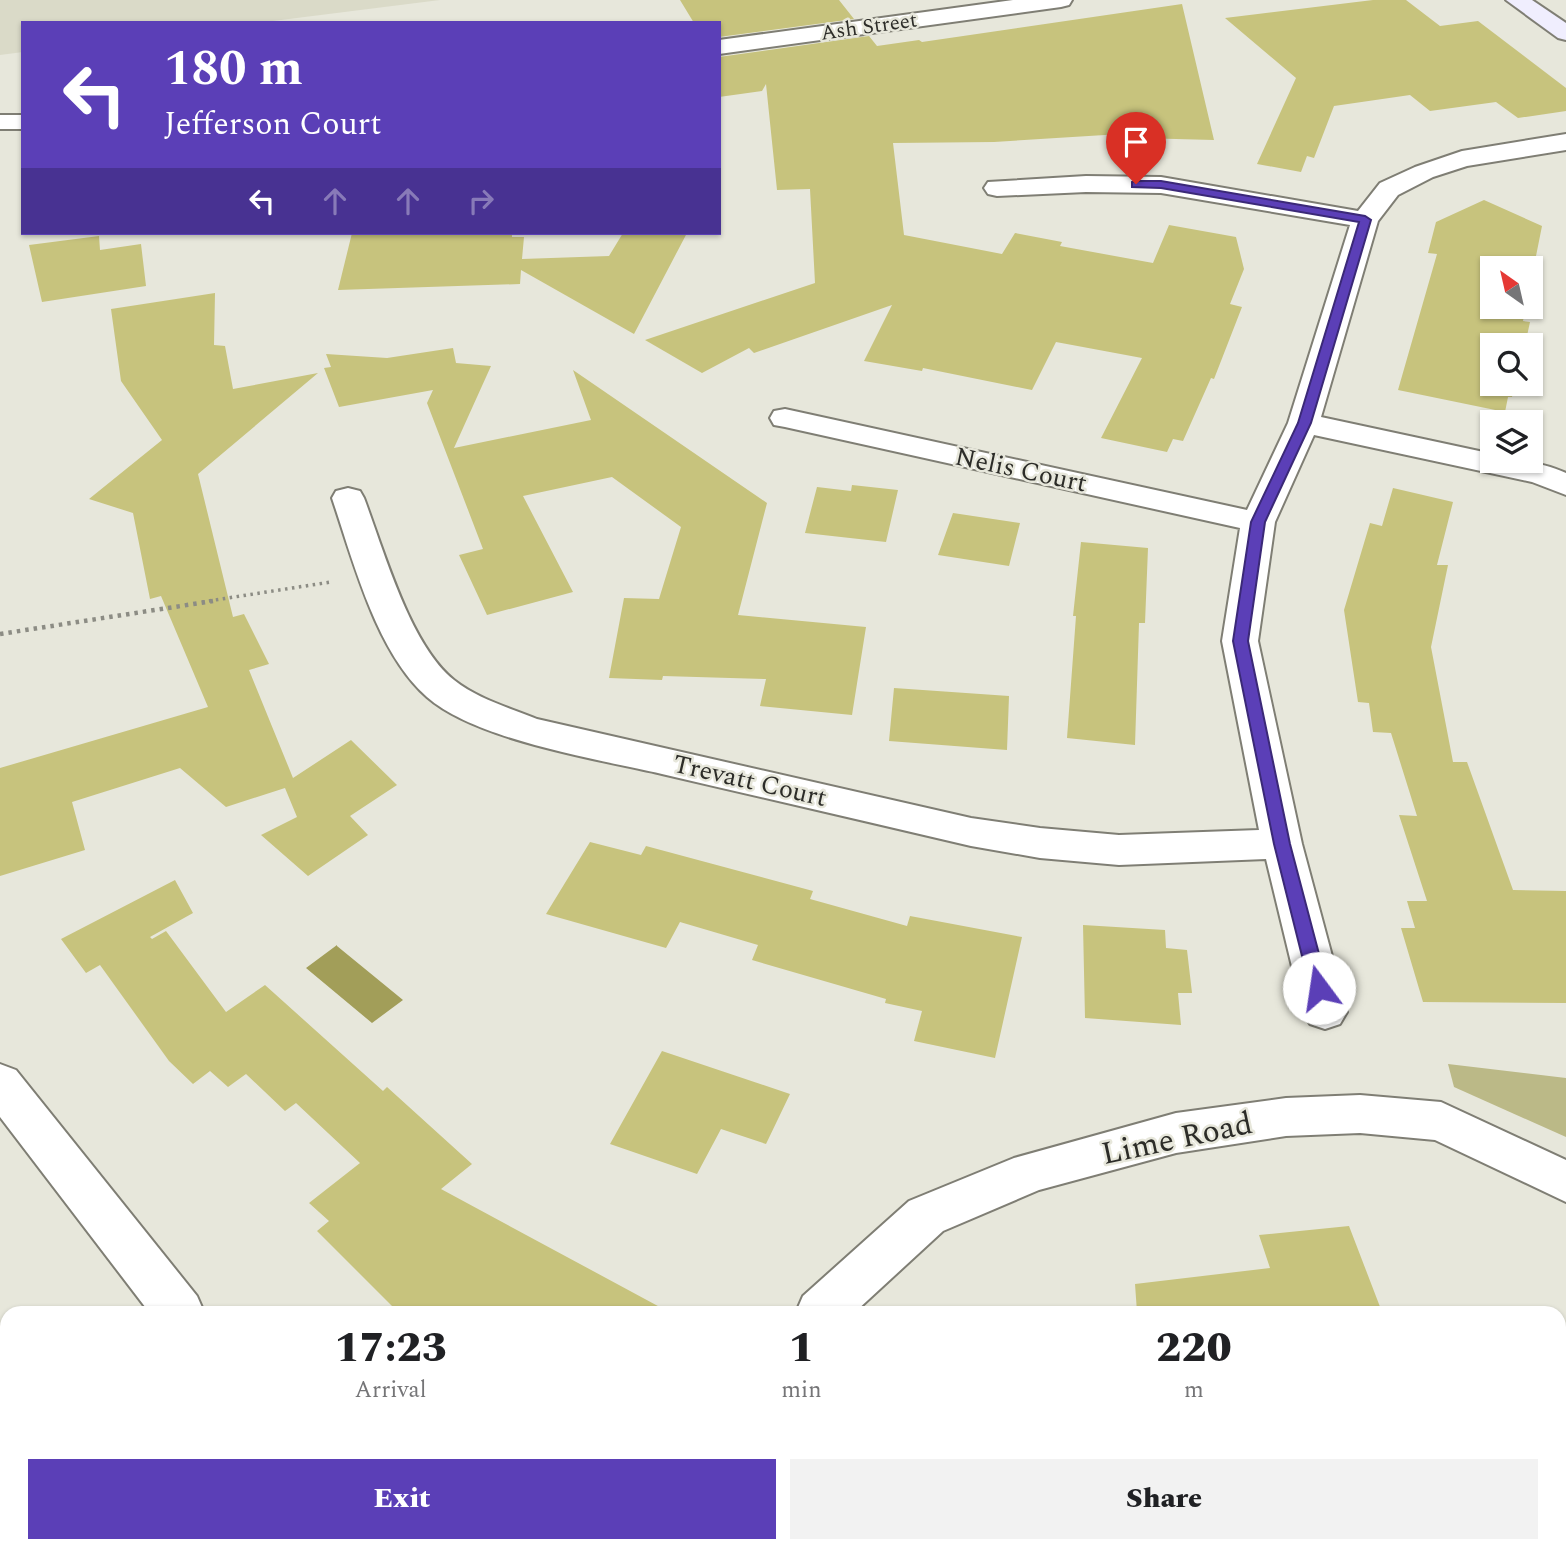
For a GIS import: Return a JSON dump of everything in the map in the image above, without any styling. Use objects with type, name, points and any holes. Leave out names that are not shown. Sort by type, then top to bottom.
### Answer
[{"type":"street","name":"Ash Street","points":[[721,47],[1061,0]]},
{"type":"street","points":[[1517,0],[1566,33]]},
{"type":"street","points":[[0,122],[21,122]]},
{"type":"street","points":[[1325,1013],[1282,844],[1240,641],[1258,522],[1304,423],[1365,220],[1389,189],[1424,172],[1461,159],[1566,142]]},
{"type":"street","points":[[997,188],[1086,184],[1161,185],[1365,220]]},
{"type":"street","name":"Nelis Court","points":[[785,418],[1258,522]]},
{"type":"street","points":[[1304,423],[1542,474],[1566,485]]},
{"type":"street","name":"Trevatt Court","points":[[348,498],[410,652],[439,688],[473,708],[529,730],[971,832],[1040,843],[1119,849],[1282,844]]},
{"type":"street","points":[[0,1083],[173,1306]]},
{"type":"street","name":"Lime Road","points":[[828,1306],[926,1216],[1031,1172],[1176,1133],[1286,1117],[1360,1114],[1441,1121],[1566,1182]]},
{"type":"path","points":[[0,634],[377,575]]},
{"type":"shaded area","points":[[0,0],[440,0],[273,21],[21,21],[21,52],[0,55]]},
{"type":"shaded area","points":[[337,945],[403,1000],[372,1023],[306,968]]},
{"type":"shaded area","points":[[1448,1064],[1566,1078],[1566,1137],[1454,1087]]},
{"type":"building","points":[[680,0],[839,0],[854,19],[721,37],[721,21],[693,21]]},
{"type":"building","points":[[1373,0],[1406,0],[1440,26],[1478,21],[1566,88],[1566,111],[1518,118],[1496,102],[1430,111],[1410,95],[1334,106],[1314,158],[1307,156],[1301,172],[1257,164],[1296,78],[1225,18]]},
{"type":"building","points":[[1182,4],[1214,140],[1138,138],[1137,133],[994,142],[893,143],[904,235],[1002,254],[1015,233],[1062,242],[1060,246],[1153,263],[1169,225],[1236,237],[1244,269],[1230,304],[1242,307],[1214,379],[1211,378],[1183,441],[1173,439],[1167,452],[1101,438],[1142,358],[1056,342],[1032,390],[923,368],[922,371],[864,361],[892,305],[754,353],[749,348],[702,373],[645,340],[815,283],[810,189],[777,190],[766,84],[762,91],[721,97],[721,57],[869,36],[877,46],[919,40],[922,42]]},
{"type":"building","points":[[1484,200],[1542,226],[1536,256],[1480,256],[1480,319],[1523,319],[1530,322],[1528,333],[1480,333],[1480,396],[1512,396],[1508,397],[1505,410],[1398,390],[1437,254],[1428,253],[1436,222]]},
{"type":"building","points":[[352,235],[512,235],[524,237],[522,259],[609,256],[622,235],[686,235],[634,334],[521,270],[520,284],[338,290]]},
{"type":"building","points":[[99,236],[100,250],[141,244],[146,286],[42,302],[29,245]]},
{"type":"building","points":[[215,293],[214,345],[225,346],[233,389],[318,373],[198,474],[233,617],[244,614],[269,664],[249,670],[293,778],[351,740],[397,785],[350,816],[368,835],[308,876],[261,835],[297,817],[285,788],[226,807],[180,768],[72,802],[85,850],[0,876],[0,768],[208,707],[161,596],[150,599],[133,513],[89,499],[162,440],[121,381],[111,309]]},
{"type":"building","points":[[453,348],[456,363],[491,366],[454,448],[591,420],[573,370],[767,503],[738,615],[866,627],[852,715],[760,706],[766,679],[663,676],[662,680],[609,678],[624,598],[659,599],[681,527],[612,477],[523,496],[573,592],[487,615],[459,555],[483,549],[427,403],[433,390],[339,407],[324,368],[331,367],[326,354],[387,358]]},
{"type":"building","points":[[852,485],[898,490],[886,542],[805,533],[817,487],[851,491]]},
{"type":"building","points":[[1393,488],[1453,502],[1437,565],[1448,565],[1431,647],[1453,762],[1467,762],[1513,890],[1566,891],[1566,1003],[1423,1002],[1401,928],[1415,928],[1407,901],[1427,901],[1399,815],[1417,816],[1391,733],[1373,732],[1369,703],[1358,702],[1344,610],[1370,523],[1382,526]]},
{"type":"building","points":[[953,513],[1020,523],[1009,566],[938,555]]},
{"type":"building","points":[[1081,542],[1148,548],[1145,623],[1139,623],[1135,745],[1067,738],[1076,616],[1073,616]]},
{"type":"building","points":[[894,688],[1009,696],[1007,750],[889,741]]},
{"type":"building","points":[[590,842],[641,855],[646,846],[813,891],[810,899],[907,926],[910,916],[1022,937],[995,1058],[914,1041],[922,1011],[885,1003],[886,999],[752,960],[758,945],[680,922],[666,948],[546,914]]},
{"type":"building","points":[[175,880],[193,913],[150,937],[152,939],[166,931],[226,1012],[265,985],[383,1091],[387,1087],[472,1164],[441,1189],[658,1306],[392,1306],[317,1231],[329,1221],[309,1203],[360,1163],[296,1103],[285,1111],[246,1074],[228,1087],[210,1071],[193,1084],[169,1061],[100,965],[86,973],[61,939]]},
{"type":"building","points":[[1083,925],[1165,930],[1166,948],[1187,950],[1192,993],[1178,993],[1181,1025],[1085,1018]]},
{"type":"building","points":[[662,1051],[790,1094],[766,1144],[721,1129],[697,1174],[610,1144]]},
{"type":"building","points":[[1349,1226],[1380,1306],[1137,1306],[1135,1284],[1270,1268],[1259,1235]]},
{"type":"route","points":[[1136,184],[1161,185],[1365,220],[1304,423],[1258,522],[1240,641],[1282,844],[1319,988]]}]
